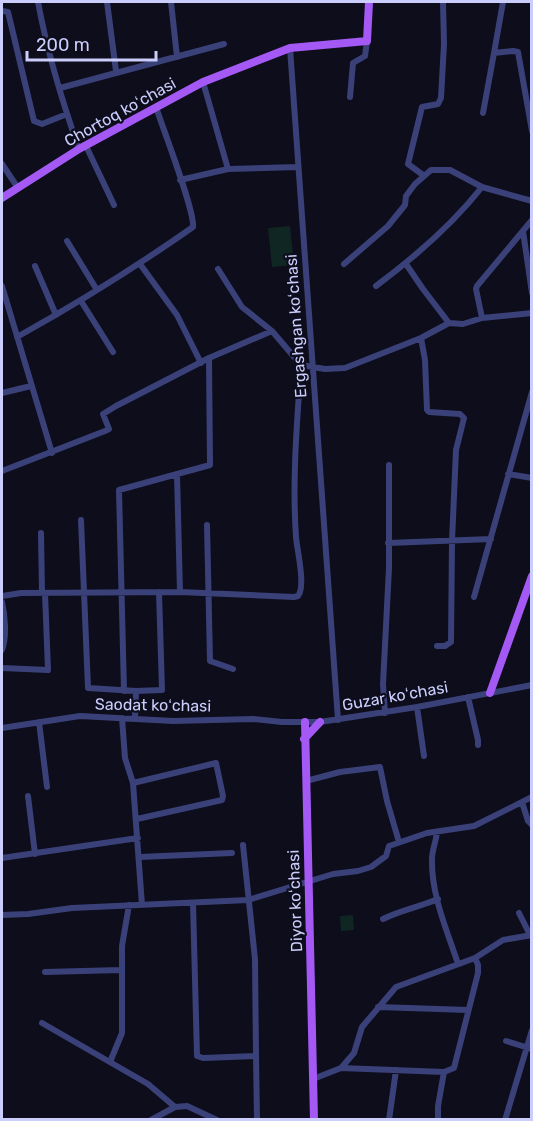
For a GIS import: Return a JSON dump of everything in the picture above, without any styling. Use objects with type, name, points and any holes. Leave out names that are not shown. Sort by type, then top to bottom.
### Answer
[{"type":"main road","points":[[290,48],[367,41],[369,2]]},
{"type":"main road","name":"Chortoq koʻchasi","points":[[2,198],[83,147],[202,82],[290,48]]},
{"type":"main road","points":[[490,693],[531,576]]},
{"type":"main road","name":"Diyor koʻchasi","points":[[305,722],[314,1119]]},
{"type":"main road","points":[[304,739],[320,722]]},
{"type":"street","points":[[38,2],[67,114],[114,205]]},
{"type":"street","points":[[107,2],[116,71]]},
{"type":"street","points":[[171,2],[177,57]]},
{"type":"street","points":[[423,175],[408,164],[408,160],[414,146],[422,107],[438,104],[441,98],[444,44],[443,2]]},
{"type":"street","points":[[483,113],[503,2]]},
{"type":"street","points":[[2,11],[8,12],[34,121],[42,124],[67,114]]},
{"type":"street","points":[[350,97],[352,65],[365,56],[367,41]]},
{"type":"street","points":[[60,88],[116,71],[224,44]]},
{"type":"street","name":"Ergashgan koʻchasi","points":[[290,48],[338,720]]},
{"type":"street","points":[[494,53],[518,52],[531,132]]},
{"type":"street","points":[[202,82],[228,169]]},
{"type":"street","points":[[17,337],[141,264],[193,227],[194,222],[156,107]]},
{"type":"street","points":[[2,164],[18,188]]},
{"type":"street","points":[[180,180],[228,169],[298,167]]},
{"type":"street","points":[[344,264],[388,226],[405,205],[406,196],[423,175],[431,170],[450,170],[482,187],[531,201]]},
{"type":"street","points":[[376,286],[406,264],[455,219],[482,187]]},
{"type":"street","points":[[482,318],[477,286],[531,220]]},
{"type":"street","points":[[523,231],[531,292]]},
{"type":"street","points":[[67,242],[97,290]]},
{"type":"street","points":[[141,264],[177,315],[201,363]]},
{"type":"street","points":[[406,264],[449,323]]},
{"type":"street","points":[[35,266],[56,315]]},
{"type":"street","points":[[218,269],[242,307],[272,331],[301,365],[313,368],[345,368],[421,338],[449,323],[463,324],[482,318],[531,313]]},
{"type":"street","points":[[2,286],[52,453]]},
{"type":"street","points":[[81,301],[112,352]]},
{"type":"street","points":[[2,471],[109,429],[103,414],[209,358],[272,331]]},
{"type":"street","points":[[421,338],[425,360],[428,411],[463,416],[456,450],[451,642],[445,646],[437,646]]},
{"type":"street","points":[[124,691],[118,490],[210,465],[209,358]]},
{"type":"street","points":[[2,596],[21,593],[180,592],[294,597],[302,590],[296,536],[295,493],[301,365]]},
{"type":"street","points":[[2,393],[31,386]]},
{"type":"street","points":[[474,597],[531,392]]},
{"type":"street","points":[[385,712],[383,684],[389,465]]},
{"type":"street","points":[[177,474],[180,592]]},
{"type":"street","points":[[508,474],[531,478]]},
{"type":"street","points":[[81,520],[86,687],[136,692],[160,691],[163,687],[159,592]]},
{"type":"street","points":[[207,525],[210,661],[233,669]]},
{"type":"street","points":[[2,669],[48,670],[41,533]]},
{"type":"street","points":[[388,543],[491,539]]},
{"type":"street","points":[[2,602],[4,630],[2,650]]},
{"type":"street","name":"Guzar koʻchasi","points":[[305,722],[338,720],[531,685]]},
{"type":"street","points":[[135,719],[136,692]]},
{"type":"street","points":[[468,697],[478,745]]},
{"type":"street","points":[[417,707],[424,756]]},
{"type":"street","name":"Saodat koʻchasi","points":[[2,729],[80,716],[173,721],[253,719],[305,722]]},
{"type":"street","points":[[122,718],[125,758],[133,783],[137,819],[142,905]]},
{"type":"street","points":[[39,722],[47,787]]},
{"type":"street","points":[[133,783],[216,763],[223,796],[222,800],[137,819]]},
{"type":"street","points":[[306,781],[340,772],[380,767],[399,842]]},
{"type":"street","points":[[28,796],[35,854]]},
{"type":"street","points":[[2,915],[129,905],[248,900],[333,874],[358,871],[374,866],[386,856],[389,846],[427,833],[474,826],[531,797]]},
{"type":"street","points":[[522,802],[531,825]]},
{"type":"street","points":[[436,832],[432,857],[433,875],[443,922],[458,964]]},
{"type":"street","points":[[2,858],[138,838]]},
{"type":"street","points":[[243,845],[255,959],[257,1119]]},
{"type":"street","points":[[140,857],[232,853]]},
{"type":"street","points":[[382,919],[438,899]]},
{"type":"street","points":[[193,903],[197,1056],[200,1058],[256,1056]]},
{"type":"street","points":[[110,1062],[122,1033],[122,946],[129,905]]},
{"type":"street","points":[[341,1068],[354,1053],[360,1030],[396,987],[475,958],[503,940],[531,935],[519,913]]},
{"type":"street","points":[[313,1079],[341,1068],[451,1071],[455,1065],[479,969],[475,958]]},
{"type":"street","points":[[45,972],[121,970]]},
{"type":"street","points":[[378,1007],[468,1010]]},
{"type":"street","points":[[42,1023],[148,1084],[175,1107]]},
{"type":"street","points":[[505,1119],[529,1048],[531,1030]]},
{"type":"street","points":[[506,1041],[529,1048]]},
{"type":"street","points":[[389,1119],[396,1070]]},
{"type":"street","points":[[438,1119],[444,1072]]},
{"type":"street","points":[[151,1119],[175,1107],[187,1106],[217,1119]]},
{"type":"green space","points":[[290,226],[294,265],[272,267],[268,228]]},
{"type":"green space","points":[[353,915],[354,930],[341,931],[340,916]]}]
